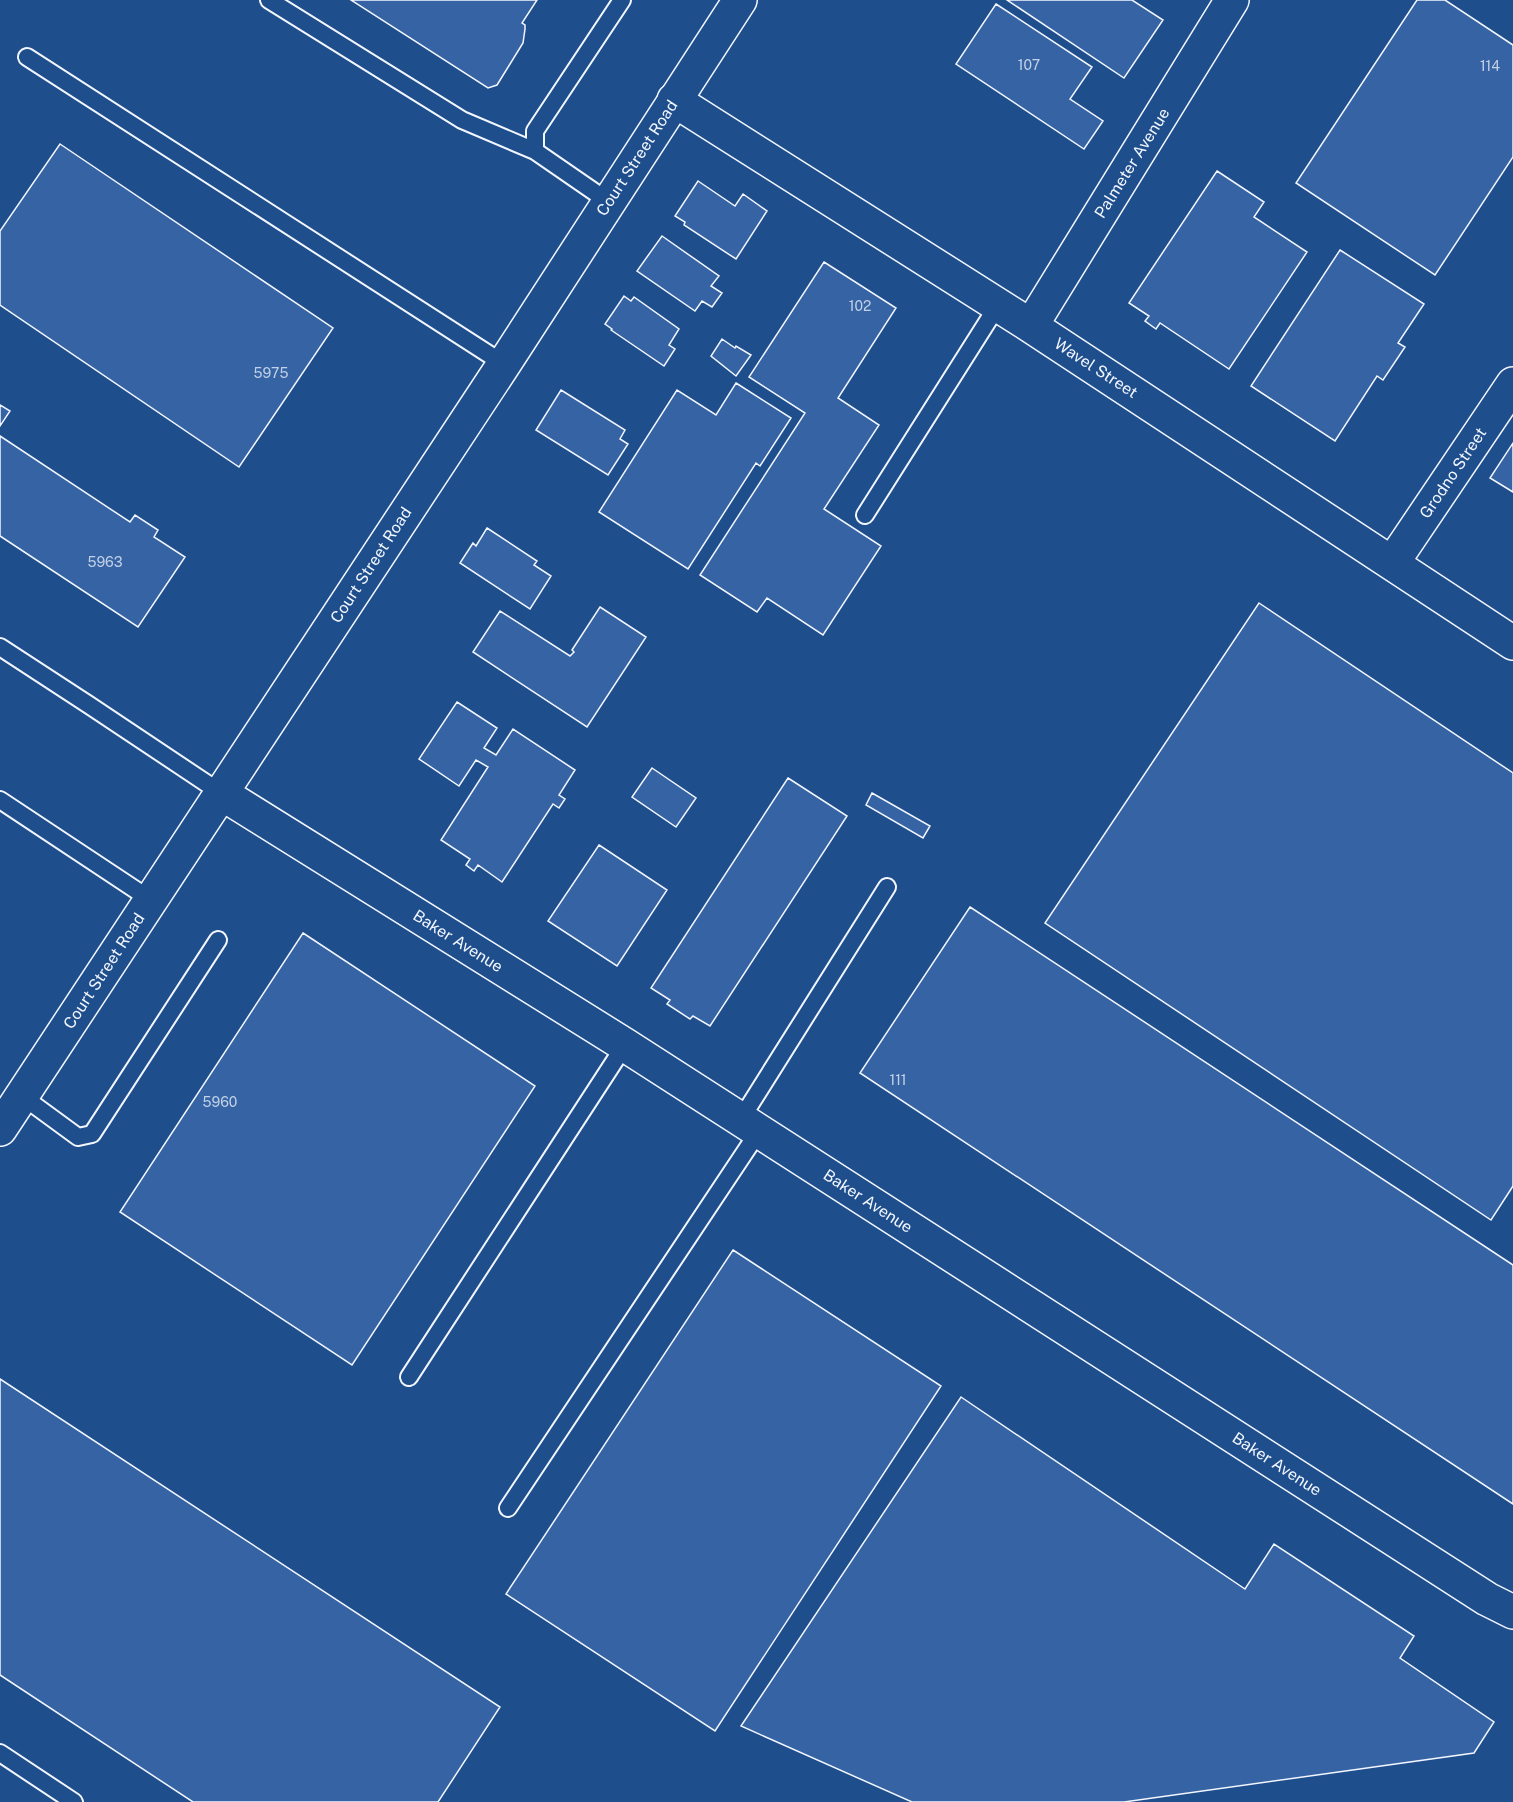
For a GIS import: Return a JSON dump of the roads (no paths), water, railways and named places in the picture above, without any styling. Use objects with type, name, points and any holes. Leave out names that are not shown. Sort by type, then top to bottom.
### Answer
[{"type":"street","name":"Court Street Road","points":[[0,1129],[504,364],[740,0]]},
{"type":"street","name":"Palmeter Avenue","points":[[1031,326],[1232,0]]},
{"type":"street","name":"Wavel Street","points":[[674,100],[1031,326],[1513,643]]},
{"type":"street","name":"Grodno Street","points":[[1393,562],[1513,384]]},
{"type":"street","name":"Baker Avenue","points":[[221,793],[625,1045],[1487,1599],[1513,1612]]},
{"type":"lane","points":[[269,0],[462,120],[535,151],[609,202]]},
{"type":"lane","points":[[535,151],[536,131],[622,0]]},
{"type":"lane","points":[[27,57],[504,364]]},
{"type":"lane","points":[[865,515],[998,305]]},
{"type":"lane","points":[[0,647],[221,793]]},
{"type":"lane","points":[[0,800],[151,900]]},
{"type":"lane","points":[[508,1508],[750,1125],[887,887]]},
{"type":"lane","points":[[22,1095],[78,1137],[92,1134],[218,940]]},
{"type":"lane","points":[[409,1377],[625,1045]]},
{"type":"lane","points":[[0,1753],[74,1802]]}]
